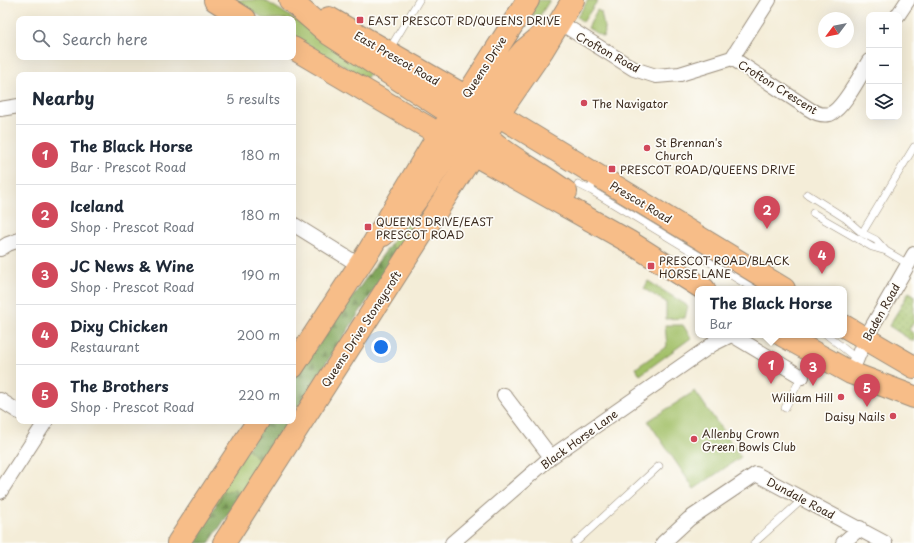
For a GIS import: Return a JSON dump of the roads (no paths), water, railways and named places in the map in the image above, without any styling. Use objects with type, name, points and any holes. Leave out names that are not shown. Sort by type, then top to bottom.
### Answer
[{"type":"main road","points":[[215,0],[240,16]]},
{"type":"main road","points":[[290,0],[329,34],[470,125],[628,241],[699,286]]},
{"type":"main road","name":"East Prescot Road","points":[[297,0],[388,52],[470,125]]},
{"type":"main road","points":[[296,361],[364,257],[470,125],[502,76],[523,51],[559,22],[573,0]]},
{"type":"main road","name":"Queens Drive","points":[[470,125],[523,2]]},
{"type":"main road","points":[[296,49],[470,125]]},
{"type":"main road","name":"Prescot Road","points":[[470,125],[596,184],[779,286]]},
{"type":"main road","name":"Queens Drive Stoneycroft","points":[[296,421],[470,125]]},
{"type":"main road","points":[[847,328],[914,367]]},
{"type":"main road","points":[[795,338],[821,344],[854,366],[914,397]]},
{"type":"main road","points":[[178,543],[256,424]]},
{"type":"main road","name":"Queens Drive Stoneycroft","points":[[224,543],[294,424]]},
{"type":"street","points":[[732,58],[770,0]]},
{"type":"street","points":[[900,12],[908,0]]},
{"type":"street","name":"Crofton Road","points":[[559,22],[634,69],[656,76],[680,74],[732,58]]},
{"type":"street","name":"Crofton Crescent","points":[[732,58],[809,109],[823,114],[828,114],[837,108],[846,98],[866,66]]},
{"type":"street","points":[[0,108],[16,106]]},
{"type":"street","points":[[296,225],[364,257]]},
{"type":"street","points":[[0,249],[16,241]]},
{"type":"street","name":"Baden Road","points":[[854,366],[865,339],[911,259]]},
{"type":"street","points":[[737,338],[802,377]]},
{"type":"street","name":"Black Horse Lane","points":[[452,543],[551,457],[716,340]]},
{"type":"street","points":[[504,395],[551,457]]},
{"type":"street","points":[[0,400],[16,410]]},
{"type":"street","points":[[0,492],[40,424]]},
{"type":"street","name":"Dundale Road","points":[[663,543],[695,515],[756,474],[860,528],[885,543]]},
{"type":"street","points":[[843,543],[860,528]]},
{"type":"lane","points":[[388,52],[419,0]]},
{"type":"lane","points":[[862,233],[914,147]]},
{"type":"lane","points":[[578,184],[596,184],[749,286]]},
{"type":"lane","points":[[807,194],[845,218],[862,233],[876,240],[886,251]]},
{"type":"lane","points":[[813,213],[872,247],[911,259]]},
{"type":"lane","points":[[786,408],[821,344]]},
{"type":"lane","points":[[575,543],[659,466]]},
{"type":"lane","points":[[754,543],[803,499]]},
{"type":"place","name":"EAST PRESCOT RD/QUEENS DRIVE","points":[[360,20]]},
{"type":"place","name":"The Navigator","points":[[584,103]]},
{"type":"place","name":"St Brennan's Church","points":[[647,148]]},
{"type":"place","name":"PRESCOT ROAD/QUEENS DRIVE","points":[[612,169]]},
{"type":"place","name":"QUEENS DRIVE/EAST PRESCOT ROAD","points":[[368,227]]},
{"type":"place","name":"Iceland","points":[[767,229]]},
{"type":"place","name":"PRESCOT ROAD/BLACK HORSE LANE","points":[[651,266]]},
{"type":"place","name":"Dixy Chicken","points":[[822,274]]},
{"type":"place","name":"The Black Horse","points":[[771,384]]},
{"type":"place","name":"JC News & Wine","points":[[813,386]]},
{"type":"place","name":"William Hill","points":[[841,397]]},
{"type":"place","name":"The Brothers","points":[[867,407]]},
{"type":"place","name":"Daisy Nails","points":[[893,416]]},
{"type":"place","name":"Allenby Crown Green Bowls Club","points":[[694,439]]}]
